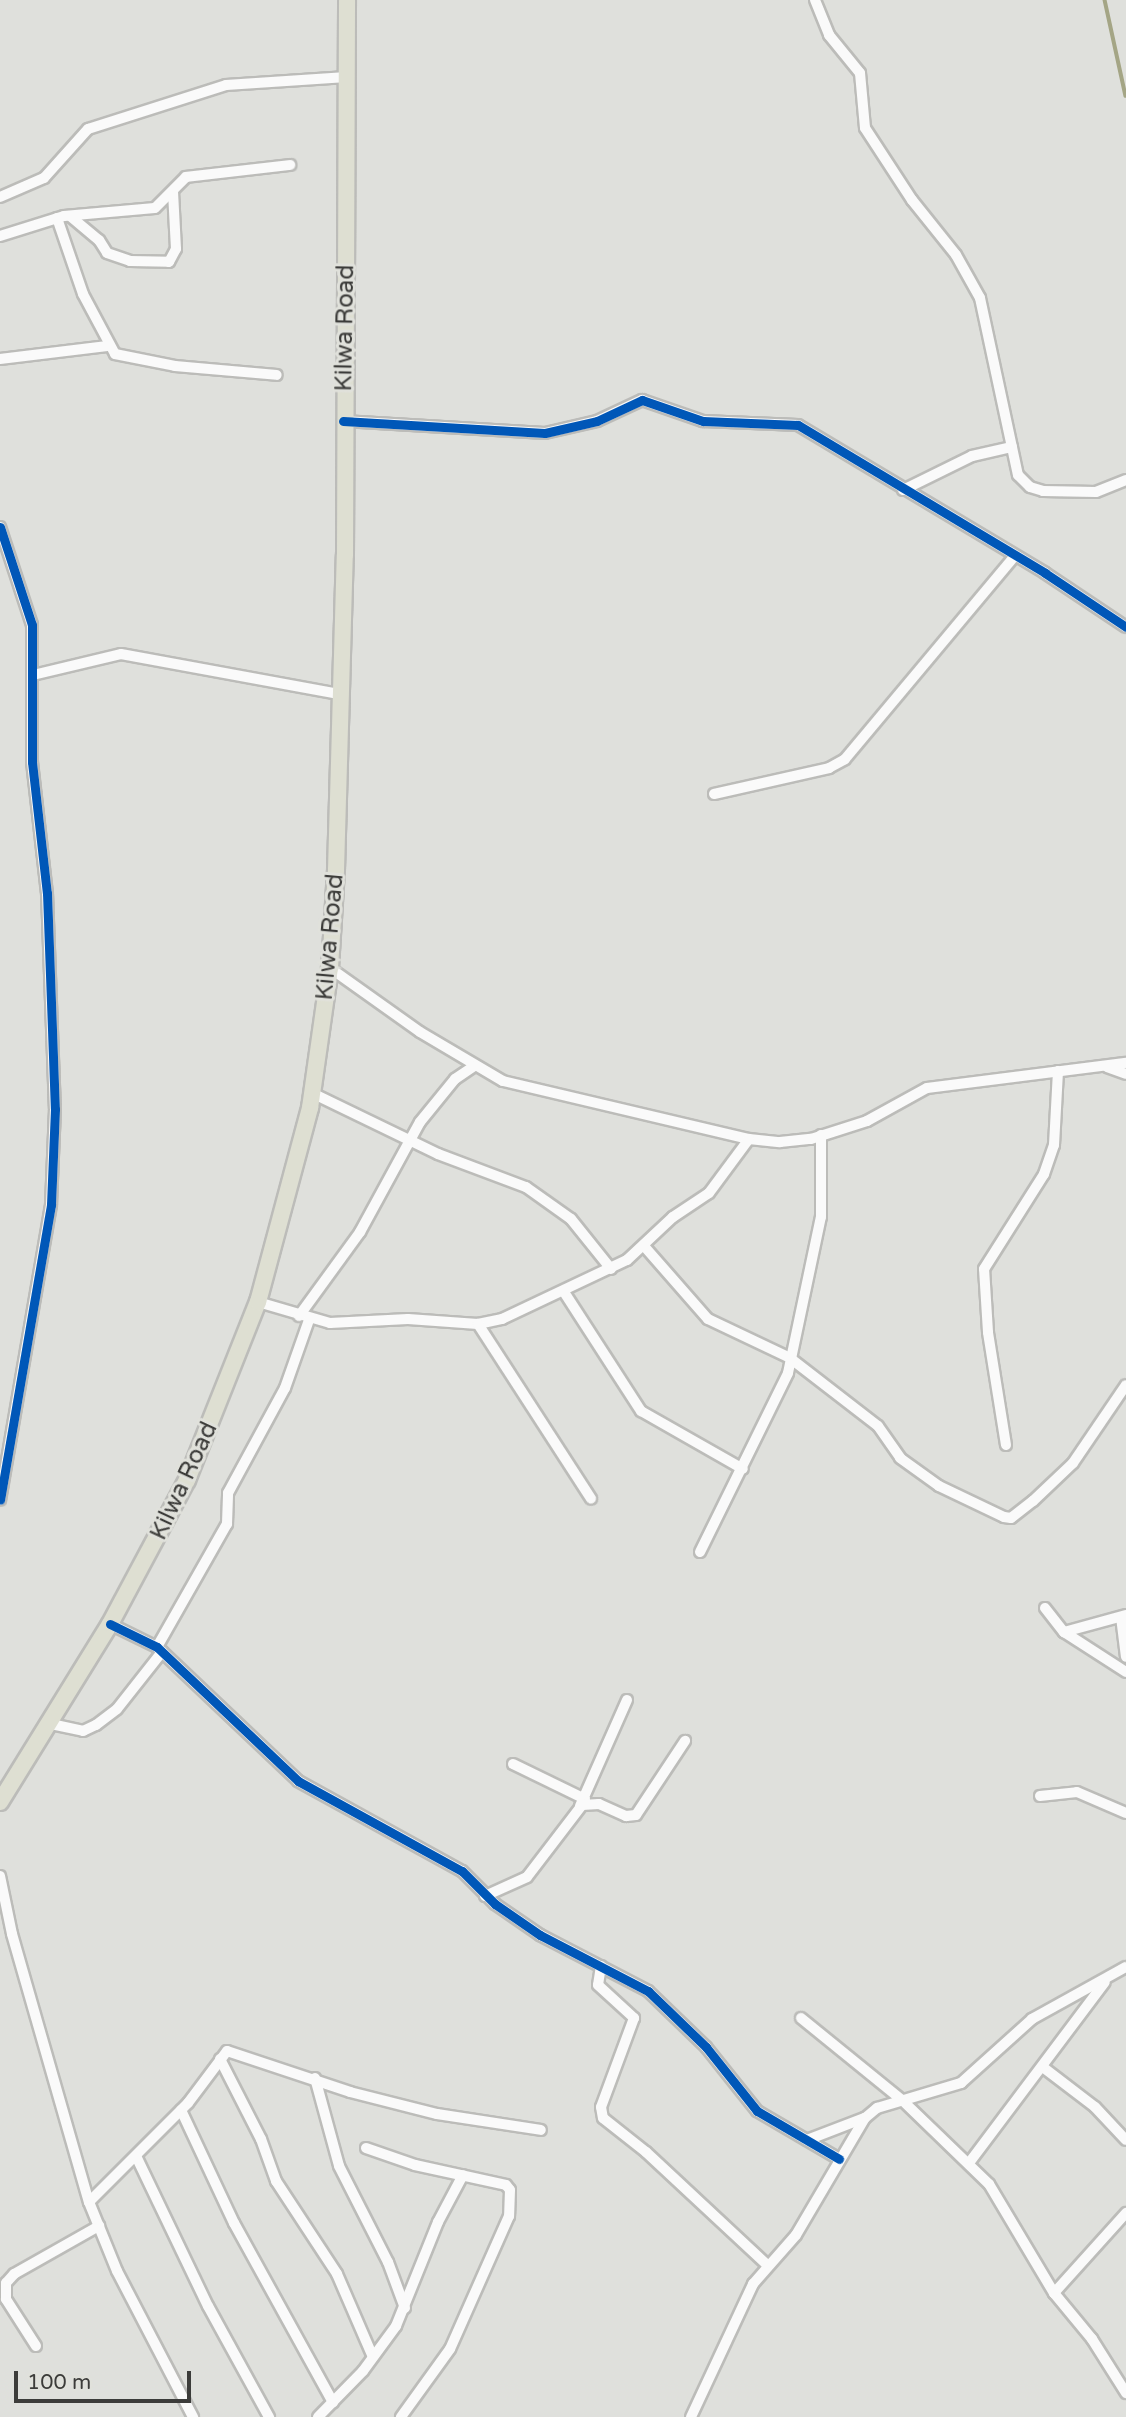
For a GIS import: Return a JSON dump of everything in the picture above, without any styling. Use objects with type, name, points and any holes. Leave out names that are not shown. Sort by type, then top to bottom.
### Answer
[{"type":"highway","name":"Kilwa Road","points":[[0,1802],[51,1724],[110,1624],[187,1480],[258,1302],[312,1093],[330,968],[340,694],[347,0]]},
{"type":"street","points":[[815,0],[829,35],[860,74],[865,128],[912,200],[956,255],[980,298],[1018,475],[1032,489],[1096,492],[1126,480]]},
{"type":"street","points":[[0,197],[44,178],[88,128],[226,85],[347,77]]},
{"type":"street","points":[[0,236],[57,218],[155,208],[186,177],[290,165]]},
{"type":"street","points":[[70,216],[99,240],[107,253],[130,261],[169,262],[176,249],[173,190]]},
{"type":"street","points":[[57,218],[72,267],[107,346],[126,358],[277,374]]},
{"type":"street","points":[[0,359],[107,346]]},
{"type":"street","points":[[343,421],[545,433],[580,427],[644,400],[703,421],[752,420],[805,428],[1126,627]]},
{"type":"street","points":[[903,490],[972,456],[1012,447]]},
{"type":"street","points":[[0,527],[29,608],[33,676],[32,761],[47,893],[53,1012],[54,1167],[0,1500]]},
{"type":"street","points":[[714,794],[829,768],[845,759],[1015,556]]},
{"type":"street","points":[[33,676],[121,654],[340,694]]},
{"type":"street","points":[[330,968],[474,1066],[503,1082],[749,1139],[796,1142],[821,1135],[867,1121],[927,1088],[1126,1063]]},
{"type":"street","points":[[51,1724],[83,1731],[96,1725],[117,1709],[159,1650],[227,1524],[228,1493],[285,1388],[304,1318],[360,1231],[410,1141],[455,1079],[474,1066]]},
{"type":"street","points":[[1101,1066],[1126,1074]]},
{"type":"street","points":[[1006,1445],[988,1332],[984,1269],[1044,1174],[1054,1145],[1058,1071]]},
{"type":"street","points":[[312,1093],[410,1141],[526,1187],[571,1219],[611,1269]]},
{"type":"street","points":[[700,1552],[788,1373],[821,1217],[821,1135]]},
{"type":"street","points":[[258,1302],[304,1318],[356,1324],[408,1319],[478,1324],[502,1320],[611,1269],[644,1246],[673,1217],[709,1193],[749,1139]]},
{"type":"street","points":[[644,1246],[708,1319],[790,1358],[878,1426],[900,1458],[962,1499],[1009,1518],[1073,1462],[1126,1385]]},
{"type":"street","points":[[564,1292],[641,1412],[743,1468]]},
{"type":"street","points":[[478,1324],[591,1499]]},
{"type":"street","points":[[1045,1608],[1064,1633],[1126,1672]]},
{"type":"street","points":[[1064,1633],[1124,1616],[1126,1657]]},
{"type":"street","points":[[110,1624],[159,1650],[298,1781],[462,1871],[478,1883],[485,1896],[540,1935],[656,1998],[706,2047],[757,2110],[839,2159]]},
{"type":"street","points":[[485,1896],[527,1877],[582,1803],[628,1700]]},
{"type":"street","points":[[513,1763],[582,1803],[593,1803],[626,1816],[636,1815],[685,1741]]},
{"type":"street","points":[[1040,1796],[1071,1791],[1126,1813]]},
{"type":"street","points":[[0,1876],[12,1934],[89,2202],[117,2272],[193,2417]]},
{"type":"street","points":[[601,1966],[598,1985],[634,2018],[601,2107],[603,2118],[646,2152],[767,2265]]},
{"type":"street","points":[[807,2140],[865,2118],[902,2100],[961,2083],[1032,2019],[1126,1968]]},
{"type":"street","points":[[969,2163],[1044,2068],[1107,1979]]},
{"type":"street","points":[[801,2018],[902,2100],[989,2184],[1055,2293],[1092,2339],[1126,2393]]},
{"type":"street","points":[[89,2202],[181,2110],[220,2059],[232,2050],[437,2115],[541,2130]]},
{"type":"street","points":[[220,2059],[261,2139],[276,2181],[337,2274],[373,2357]]},
{"type":"street","points":[[1044,2068],[1095,2107],[1126,2140]]},
{"type":"street","points":[[315,2078],[339,2166],[405,2308]]},
{"type":"street","points":[[181,2110],[234,2223],[333,2402]]},
{"type":"street","points":[[691,2417],[733,2320],[767,2265],[796,2235],[865,2118]]},
{"type":"street","points":[[366,2148],[508,2185],[509,2214],[450,2349],[401,2417]]},
{"type":"street","points":[[135,2156],[208,2306],[269,2417]]},
{"type":"street","points":[[318,2417],[373,2357],[405,2308],[438,2222],[463,2175]]},
{"type":"street","points":[[1055,2293],[1126,2213]]},
{"type":"street","points":[[36,2346],[6,2299],[6,2283],[14,2274],[99,2225]]},
{"type":"waterway","points":[[1105,0],[1126,96]]},
{"type":"cycle path","points":[[343,421],[545,433],[597,421],[642,400],[703,421],[798,425],[1045,573],[1126,627]]},
{"type":"cycle path","points":[[0,527],[32,625],[32,762],[47,893],[55,1109],[51,1205],[0,1500]]},
{"type":"cycle path","points":[[110,1624],[157,1647],[298,1781],[462,1871],[495,1904],[540,1935],[648,1991],[706,2047],[757,2111],[839,2159]]}]
